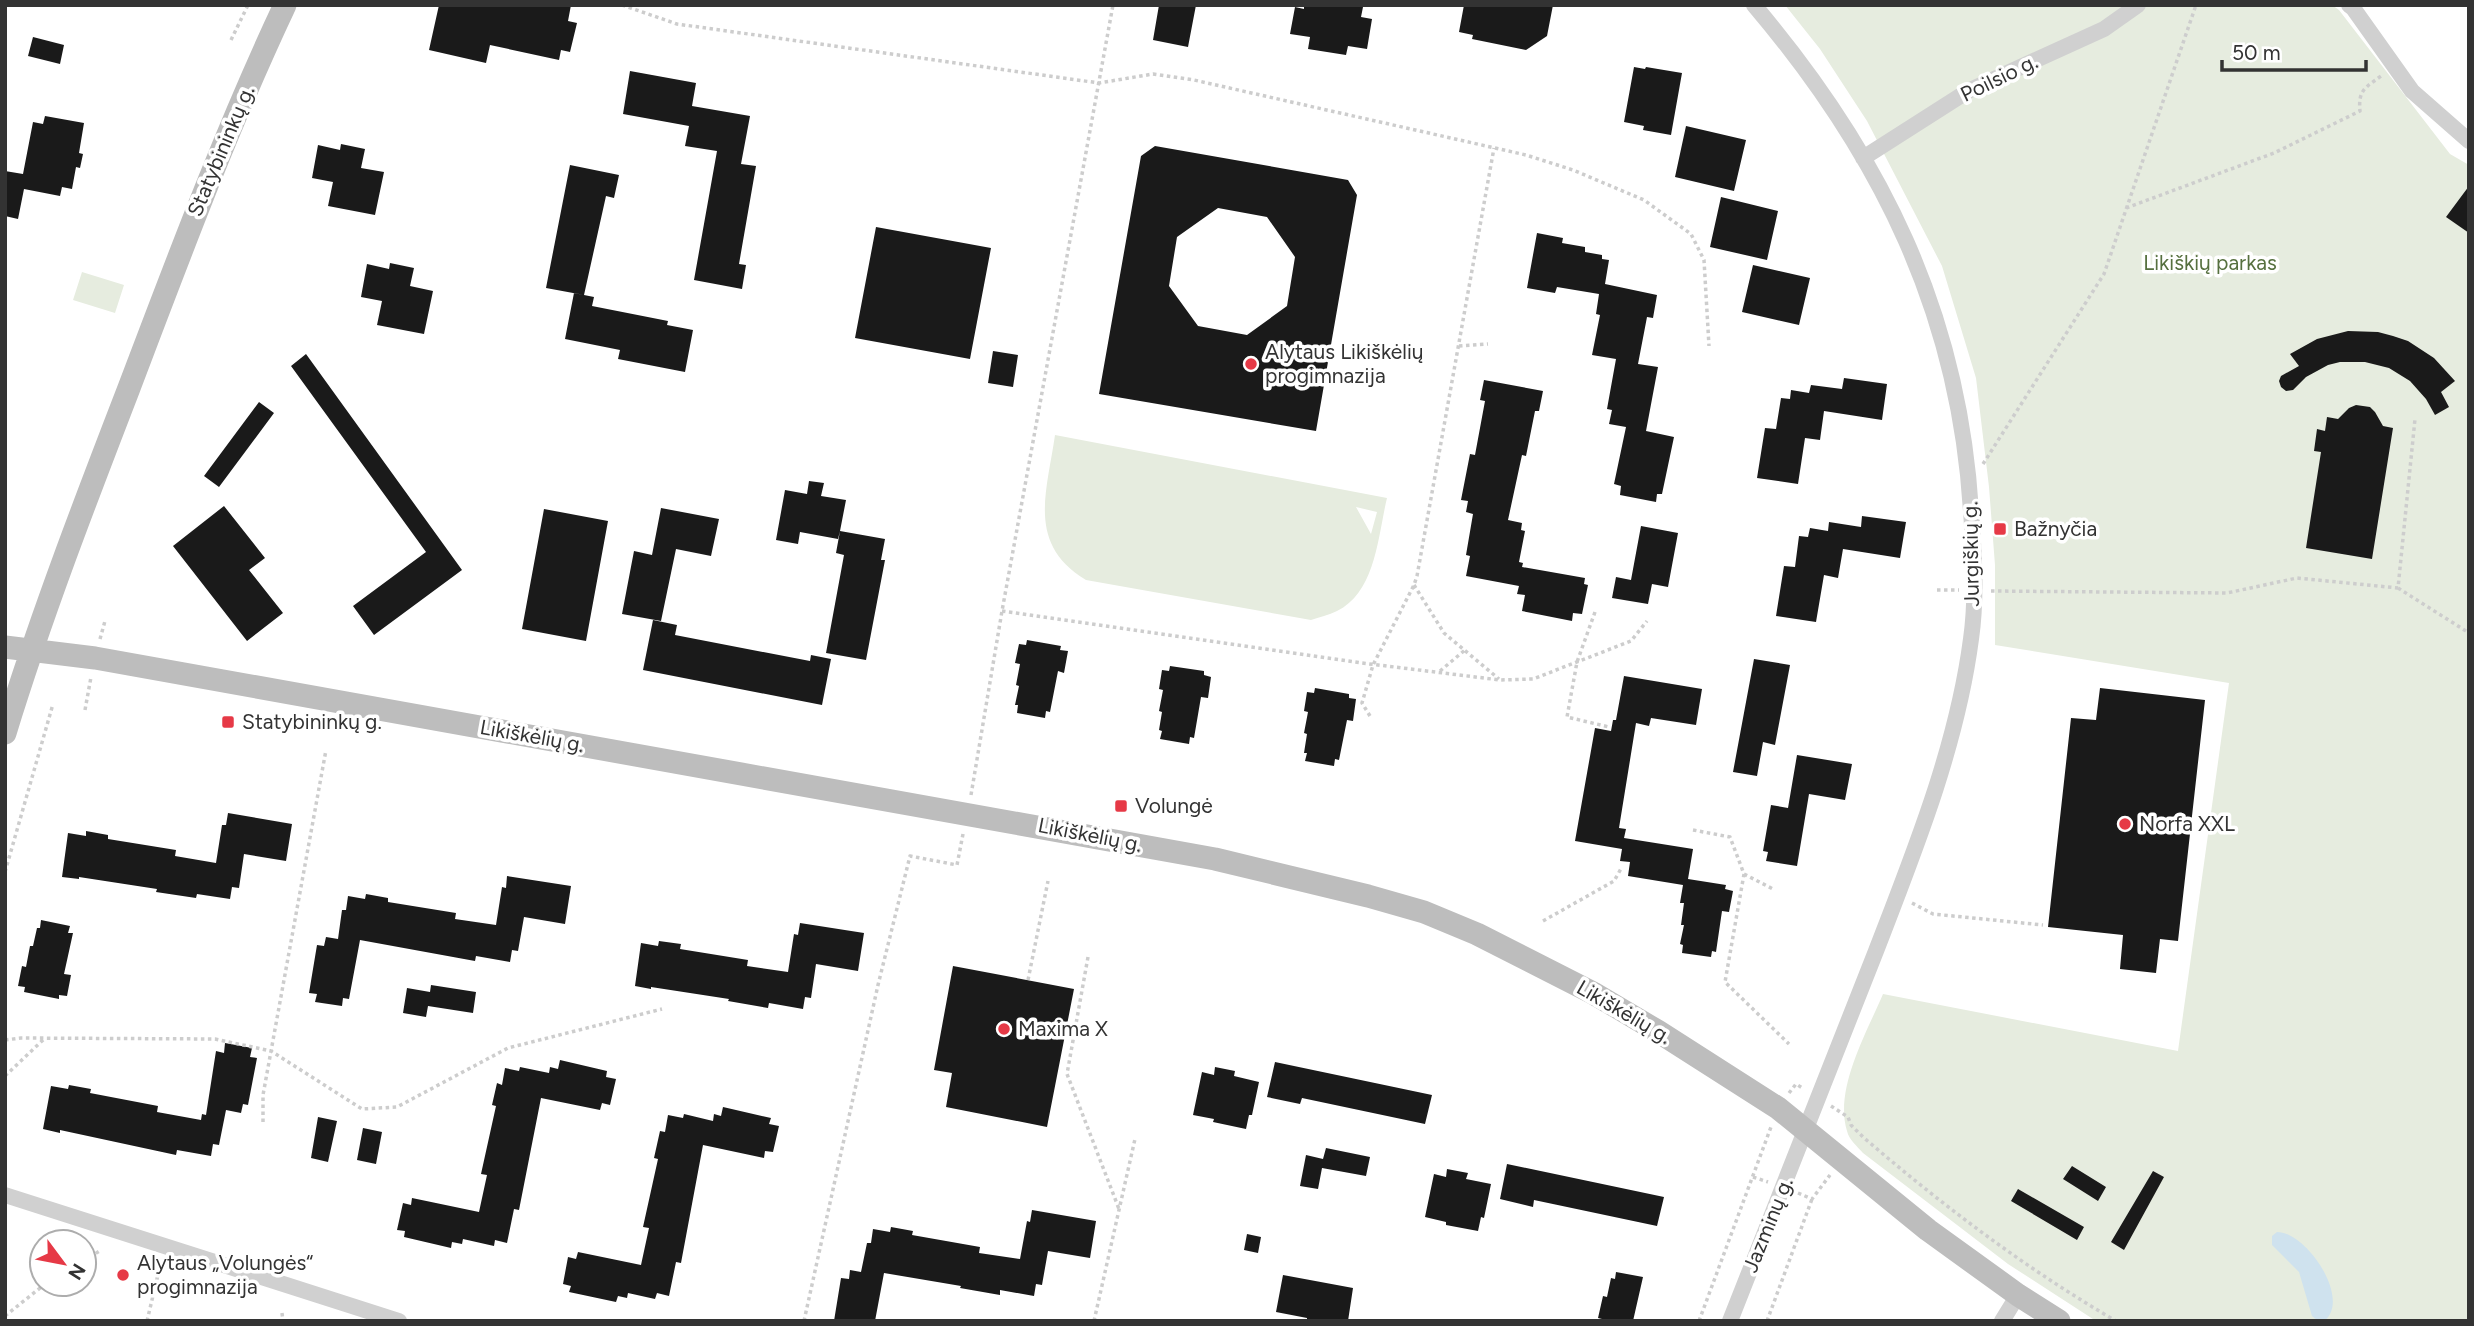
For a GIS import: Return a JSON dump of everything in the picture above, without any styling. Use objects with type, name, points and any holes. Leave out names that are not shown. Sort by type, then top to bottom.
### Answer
[{"type":"street","name":"Statybininkų g.","points":[[5,733],[55,581],[200,198],[285,5]]},
{"type":"street","name":"Jurgiškių g.","points":[[1754,5],[1836,112],[1908,242],[1947,351],[1961,418],[1970,485],[1974,590],[1972,636],[1954,727],[1898,895],[1806,1130]]},
{"type":"street","name":"Poilsio g.","points":[[1863,158],[1968,91],[2104,29],[2138,5]]},
{"type":"street","points":[[2349,5],[2412,91],[2469,141]]},
{"type":"street","name":"Likiškėlių g.","points":[[5,647],[95,658],[1215,859],[1368,895],[1424,912],[1489,939],[1593,993],[1778,1108],[1928,1230],[2059,1321]]},
{"type":"street","name":"Jazminų g.","points":[[1730,1321],[1806,1130]]},
{"type":"street","points":[[5,1195],[399,1321]]},
{"type":"street","points":[[2002,1321],[2018,1295]]},
{"type":"path","points":[[231,40],[248,5]]},
{"type":"path","points":[[622,5],[677,24],[1099,83],[1153,74],[1194,80],[1494,148],[1573,170],[1644,200],[1690,234],[1704,260],[1709,346]]},
{"type":"path","points":[[804,1321],[878,985],[910,856],[957,865],[1113,5]]},
{"type":"path","points":[[1970,485],[2104,274],[2196,5]]},
{"type":"path","points":[[2126,208],[2274,153],[2360,111],[2359,97],[2364,89],[2395,65]]},
{"type":"path","points":[[1370,716],[1362,703],[1373,665],[1414,585],[1494,148]]},
{"type":"path","points":[[1459,346],[1488,344]]},
{"type":"path","points":[[2398,588],[2416,419]]},
{"type":"path","points":[[1937,590],[2227,593],[2297,578],[2398,588],[2469,633]]},
{"type":"path","points":[[1414,585],[1444,633],[1500,680]]},
{"type":"path","points":[[1002,611],[1373,665],[1500,680],[1533,679],[1631,641],[1647,621]]},
{"type":"path","points":[[1595,612],[1577,662],[1567,717],[1609,727]]},
{"type":"path","points":[[1438,673],[1465,650]]},
{"type":"path","points":[[5,872],[53,704]]},
{"type":"path","points":[[263,1122],[263,1095],[326,750]]},
{"type":"path","points":[[1693,830],[1730,837],[1745,874],[1725,982],[1789,1044]]},
{"type":"path","points":[[1543,921],[1614,881],[1622,867]]},
{"type":"path","points":[[1745,874],[1773,889]]},
{"type":"path","points":[[1028,980],[1048,881]]},
{"type":"path","points":[[1898,895],[1933,914],[2043,926]]},
{"type":"path","points":[[1088,957],[1067,1074],[1119,1209]]},
{"type":"path","points":[[5,1041],[21,1038],[215,1039],[271,1051],[362,1109],[397,1107],[508,1048],[662,1009]]},
{"type":"path","points":[[5,1076],[46,1038]]},
{"type":"path","points":[[1851,1125],[1946,1207],[2021,1261],[2116,1321]]},
{"type":"path","points":[[1767,1321],[1812,1199],[1863,1137]]},
{"type":"path","points":[[1094,1321],[1135,1139]]},
{"type":"path","points":[[1699,1321],[1753,1177],[1812,1199]]},
{"type":"path","points":[[147,1321],[166,1247]]},
{"type":"path","points":[[5,1316],[28,1298]]},
{"type":"path","points":[[282,1313],[283,1321]]},
{"type":"green space","name":"Likiškių parkas","points":[[1785,5],[2332,5],[2339,10],[2450,154],[2469,165],[2469,1321],[2096,1321],[2008,1264],[1863,1153],[1850,1137],[1844,1115],[1848,1079],[1883,994],[2178,1051],[2229,683],[1995,645],[1995,565],[1976,378],[1942,266],[1867,121],[1820,49]]},
{"type":"green space","points":[[82,272],[124,285],[115,313],[73,300]]},
{"type":"green space","points":[[1055,435],[1387,498],[1378,545],[1368,577],[1350,602],[1334,612],[1311,620],[1086,580],[1067,566],[1055,550],[1048,533],[1045,496]],"holes":[[[1356,507],[1377,512],[1371,534]]]},
{"type":"water","points":[[2277,1232],[2289,1235],[2301,1243],[2322,1269],[2333,1298],[2331,1311],[2324,1321],[2318,1321],[2312,1316],[2299,1272],[2272,1245],[2272,1236]]},
{"type":"building","points":[[439,5],[571,5],[568,21],[577,23],[570,52],[561,50],[559,60],[490,45],[486,63],[429,50]]},
{"type":"building","points":[[1159,5],[1196,5],[1188,47],[1153,40]]},
{"type":"building","points":[[1304,5],[1363,7],[1361,17],[1372,19],[1367,49],[1348,46],[1346,55],[1308,49],[1310,37],[1290,34],[1295,7],[1304,9]]},
{"type":"building","points":[[1464,5],[1553,5],[1547,36],[1526,50],[1472,39],[1473,35],[1459,32]]},
{"type":"building","points":[[33,37],[64,45],[60,64],[28,56]]},
{"type":"building","points":[[1634,67],[1682,73],[1671,135],[1643,130],[1644,126],[1624,122]]},
{"type":"building","points":[[630,71],[696,83],[692,106],[750,116],[741,164],[756,166],[739,264],[746,265],[742,289],[694,280],[717,151],[685,146],[689,126],[623,114]]},
{"type":"building","points":[[45,116],[84,123],[79,153],[83,154],[80,168],[76,167],[72,189],[62,187],[60,196],[24,189],[18,219],[5,216],[5,171],[23,174],[33,122],[43,124]]},
{"type":"building","points":[[1686,126],[1746,140],[1734,191],[1675,177]]},
{"type":"building","points":[[341,144],[365,149],[361,168],[384,172],[375,215],[328,206],[333,182],[312,178],[318,145],[340,150]]},
{"type":"building","points":[[1155,146],[1348,180],[1357,195],[1316,431],[1099,394],[1141,156]],"holes":[[[1218,208],[1267,217],[1295,257],[1287,306],[1247,335],[1198,326],[1169,286],[1177,237]]]},
{"type":"building","points":[[570,165],[619,175],[614,198],[606,196],[584,295],[546,288]]},
{"type":"building","points":[[2469,186],[2469,233],[2446,217]]},
{"type":"building","points":[[1721,197],[1778,211],[1767,260],[1710,247]]},
{"type":"building","points":[[876,227],[991,248],[970,359],[855,338]]},
{"type":"building","points":[[1537,233],[1563,238],[1562,243],[1585,247],[1585,252],[1602,255],[1602,259],[1609,260],[1605,284],[1657,295],[1653,318],[1647,317],[1638,364],[1658,367],[1646,431],[1674,437],[1662,494],[1657,494],[1656,502],[1620,495],[1621,486],[1614,484],[1626,427],[1609,424],[1612,410],[1607,409],[1616,359],[1592,355],[1600,315],[1596,314],[1599,294],[1557,287],[1555,293],[1527,288]]},
{"type":"building","points":[[390,263],[414,268],[410,286],[433,291],[424,334],[377,325],[382,301],[361,297],[367,264],[389,269]]},
{"type":"building","points":[[1753,265],[1810,278],[1799,325],[1742,312]]},
{"type":"building","points":[[574,293],[594,297],[592,306],[668,321],[667,325],[693,330],[685,372],[618,359],[620,350],[565,339]]},
{"type":"building","points":[[2348,331],[2378,332],[2393,336],[2408,341],[2434,358],[2455,381],[2441,392],[2449,407],[2435,415],[2426,399],[2410,381],[2389,368],[2365,362],[2328,365],[2306,377],[2293,390],[2286,391],[2281,387],[2281,376],[2299,366],[2290,354],[2317,339]]},
{"type":"building","points":[[993,351],[1018,355],[1013,387],[988,383]]},
{"type":"building","points":[[306,354],[462,570],[374,635],[353,606],[426,552],[291,366]]},
{"type":"building","points":[[1844,378],[1887,384],[1882,420],[1824,411],[1820,440],[1805,438],[1798,484],[1757,478],[1765,428],[1776,429],[1781,398],[1790,399],[1791,390],[1809,393],[1811,385],[1842,389]]},
{"type":"building","points":[[1484,380],[1543,391],[1539,411],[1535,411],[1526,456],[1522,455],[1508,520],[1522,523],[1521,530],[1525,531],[1519,562],[1523,563],[1522,567],[1585,578],[1584,584],[1588,585],[1582,614],[1573,613],[1572,621],[1522,611],[1525,595],[1517,594],[1519,586],[1466,576],[1470,556],[1466,555],[1473,514],[1466,512],[1468,501],[1461,500],[1470,454],[1475,455],[1485,401],[1480,400]]},
{"type":"building","points":[[259,402],[274,413],[219,487],[204,476]]},
{"type":"building","points":[[2356,405],[2370,407],[2383,426],[2393,428],[2372,559],[2306,548],[2321,452],[2314,451],[2317,429],[2325,431],[2327,417],[2338,419]]},
{"type":"building","points":[[809,481],[824,483],[821,496],[846,500],[838,539],[800,532],[798,544],[776,540],[785,490],[807,494]]},
{"type":"building","points":[[224,506],[265,558],[249,570],[283,613],[247,641],[173,546]]},
{"type":"building","points":[[661,508],[719,519],[711,556],[676,549],[661,621],[622,614],[634,551],[652,555]]},
{"type":"building","points":[[544,509],[608,521],[586,641],[522,629]]},
{"type":"building","points":[[1862,516],[1906,522],[1900,558],[1843,549],[1838,578],[1824,575],[1816,622],[1776,616],[1784,566],[1795,567],[1799,536],[1808,537],[1810,528],[1828,531],[1829,522],[1861,527]]},
{"type":"building","points":[[1641,526],[1678,533],[1668,587],[1652,584],[1648,604],[1612,598],[1616,577],[1631,580]]},
{"type":"building","points":[[840,531],[885,539],[881,560],[885,560],[866,660],[826,653],[844,555],[836,553]]},
{"type":"building","points":[[653,620],[677,625],[675,635],[810,661],[811,655],[831,659],[822,705],[643,670]]},
{"type":"building","points":[[1027,640],[1061,646],[1060,650],[1068,651],[1064,673],[1058,671],[1050,712],[1046,711],[1045,718],[1017,713],[1018,705],[1015,705],[1020,664],[1015,663],[1019,644],[1026,645]]},
{"type":"building","points":[[1754,659],[1790,665],[1775,745],[1763,742],[1757,776],[1733,772]]},
{"type":"building","points":[[1170,666],[1204,671],[1204,675],[1211,677],[1208,698],[1201,697],[1194,738],[1190,737],[1189,744],[1160,739],[1162,712],[1159,711],[1163,690],[1159,689],[1162,670],[1169,671]]},
{"type":"building","points":[[1624,676],[1702,689],[1696,725],[1651,718],[1649,726],[1636,723],[1619,828],[1626,829],[1624,838],[1693,849],[1688,879],[1726,885],[1725,889],[1733,891],[1729,912],[1722,911],[1716,952],[1712,951],[1711,957],[1682,953],[1683,945],[1680,944],[1684,925],[1681,925],[1684,903],[1680,903],[1683,885],[1628,876],[1630,862],[1620,861],[1622,849],[1575,841],[1595,728],[1611,731],[1613,720],[1616,720]]},
{"type":"building","points":[[1315,688],[1349,694],[1349,698],[1356,699],[1353,721],[1347,720],[1339,760],[1335,759],[1334,766],[1305,761],[1307,734],[1304,733],[1308,712],[1304,711],[1307,692],[1314,693]]},
{"type":"building","name":"Norfa XXL","points":[[2100,688],[2205,700],[2178,941],[2160,939],[2156,973],[2120,969],[2123,935],[2048,927],[2071,718],[2096,720]]},
{"type":"building","points":[[1797,755],[1852,764],[1845,800],[1809,794],[1797,866],[1766,861],[1768,852],[1763,851],[1771,805],[1788,808]]},
{"type":"building","points":[[228,813],[292,824],[286,861],[244,854],[239,888],[232,887],[230,899],[197,894],[196,898],[156,892],[157,889],[79,877],[62,877],[68,833],[86,836],[86,831],[108,835],[108,839],[176,850],[175,856],[216,863],[222,825],[226,825]]},
{"type":"building","points":[[507,876],[571,886],[565,924],[524,917],[518,951],[512,950],[510,962],[476,956],[475,961],[360,940],[349,999],[343,998],[342,1006],[315,1002],[317,994],[309,993],[317,945],[324,946],[326,937],[338,939],[342,910],[346,910],[348,896],[365,899],[366,894],[388,898],[388,902],[456,913],[455,919],[496,925],[502,887],[506,888]]},
{"type":"building","points":[[41,920],[70,926],[68,933],[73,933],[64,974],[71,975],[67,996],[59,995],[59,999],[24,992],[25,987],[18,986],[22,966],[26,967],[30,946],[33,946]]},
{"type":"building","points":[[800,923],[864,933],[858,971],[816,964],[811,998],[805,997],[803,1009],[769,1003],[768,1008],[728,1001],[729,999],[635,986],[641,943],[658,946],[659,941],[681,944],[680,949],[748,960],[747,966],[788,972],[794,934],[798,935]]},
{"type":"building","name":"Maxima X","points":[[953,966],[1074,989],[1047,1127],[946,1107],[952,1073],[934,1070]]},
{"type":"building","points":[[431,985],[476,992],[473,1013],[428,1006],[426,1017],[403,1013],[407,988],[430,992]]},
{"type":"building","points":[[225,1043],[252,1048],[250,1057],[257,1058],[248,1105],[243,1104],[241,1113],[226,1110],[219,1145],[213,1144],[211,1156],[177,1150],[176,1155],[60,1130],[60,1133],[43,1129],[51,1086],[68,1089],[69,1085],[91,1089],[90,1093],[158,1106],[157,1112],[201,1120],[202,1114],[206,1115],[216,1051],[224,1053]]},
{"type":"building","points":[[560,1060],[607,1071],[606,1077],[616,1079],[610,1105],[602,1103],[600,1110],[541,1098],[519,1210],[514,1209],[507,1243],[495,1240],[494,1246],[463,1239],[462,1244],[452,1242],[451,1248],[404,1237],[405,1231],[397,1230],[403,1203],[411,1205],[412,1198],[479,1212],[487,1175],[481,1174],[496,1106],[492,1105],[497,1083],[502,1085],[505,1068],[519,1071],[520,1067],[549,1073],[550,1067],[558,1069]]},
{"type":"building","points":[[1275,1062],[1432,1095],[1425,1124],[1302,1098],[1300,1104],[1267,1097]]},
{"type":"building","points":[[1215,1067],[1235,1071],[1234,1076],[1259,1082],[1246,1129],[1193,1115],[1202,1072],[1214,1075]]},
{"type":"building","points":[[723,1107],[771,1118],[769,1124],[779,1126],[773,1152],[765,1151],[764,1158],[703,1145],[681,1263],[676,1262],[669,1296],[657,1293],[655,1299],[628,1293],[627,1298],[618,1296],[616,1302],[569,1292],[571,1286],[563,1284],[568,1257],[576,1259],[578,1252],[641,1265],[649,1228],[643,1227],[658,1159],[654,1158],[660,1131],[665,1132],[668,1115],[683,1118],[684,1114],[713,1121],[714,1114],[721,1116]]},
{"type":"building","points":[[318,1117],[337,1121],[328,1162],[311,1158]]},
{"type":"building","points":[[363,1128],[382,1132],[376,1164],[357,1160]]},
{"type":"building","points":[[1326,1148],[1370,1157],[1366,1176],[1322,1168],[1318,1189],[1300,1186],[1306,1155],[1323,1159]]},
{"type":"building","points":[[1507,1164],[1664,1197],[1657,1226],[1534,1200],[1533,1207],[1500,1199]]},
{"type":"building","points":[[2072,1166],[2106,1187],[2098,1201],[2063,1179]]},
{"type":"building","points":[[1447,1169],[1468,1173],[1466,1179],[1491,1184],[1484,1218],[1481,1217],[1478,1231],[1446,1225],[1446,1222],[1425,1217],[1434,1174],[1446,1177]]},
{"type":"building","points":[[2153,1171],[2164,1177],[2124,1250],[2111,1242]]},
{"type":"building","points":[[2018,1189],[2084,1227],[2077,1240],[2011,1201]]},
{"type":"building","points":[[1032,1210],[1096,1221],[1090,1258],[1048,1251],[1042,1285],[1036,1284],[1034,1296],[1000,1290],[1000,1295],[884,1273],[875,1321],[834,1321],[841,1278],[849,1279],[850,1270],[861,1272],[873,1229],[890,1232],[891,1227],[913,1231],[912,1235],[980,1247],[979,1253],[1020,1259],[1027,1221],[1030,1222]]},
{"type":"building","points":[[1247,1234],[1261,1237],[1258,1253],[1244,1250]]},
{"type":"building","points":[[1616,1272],[1643,1277],[1633,1321],[1602,1321],[1598,1318],[1603,1296],[1607,1297],[1611,1278],[1615,1279]]},
{"type":"building","points":[[1283,1275],[1353,1288],[1348,1321],[1307,1321],[1307,1318],[1276,1312]]},
{"type":"place","name":"Alytaus Likiškėlių progimnazija","points":[[1251,364]]},
{"type":"place","name":"Bažnyčia","points":[[2000,529]]},
{"type":"place","name":"Statybininkų g.","points":[[228,722]]},
{"type":"place","name":"Volungė","points":[[1121,806]]},
{"type":"place","name":"Norfa XXL","points":[[2125,824]]},
{"type":"place","name":"Maxima X","points":[[1004,1029]]},
{"type":"place","name":"Alytaus „Volungės“ progimnazija","points":[[123,1275]]}]
